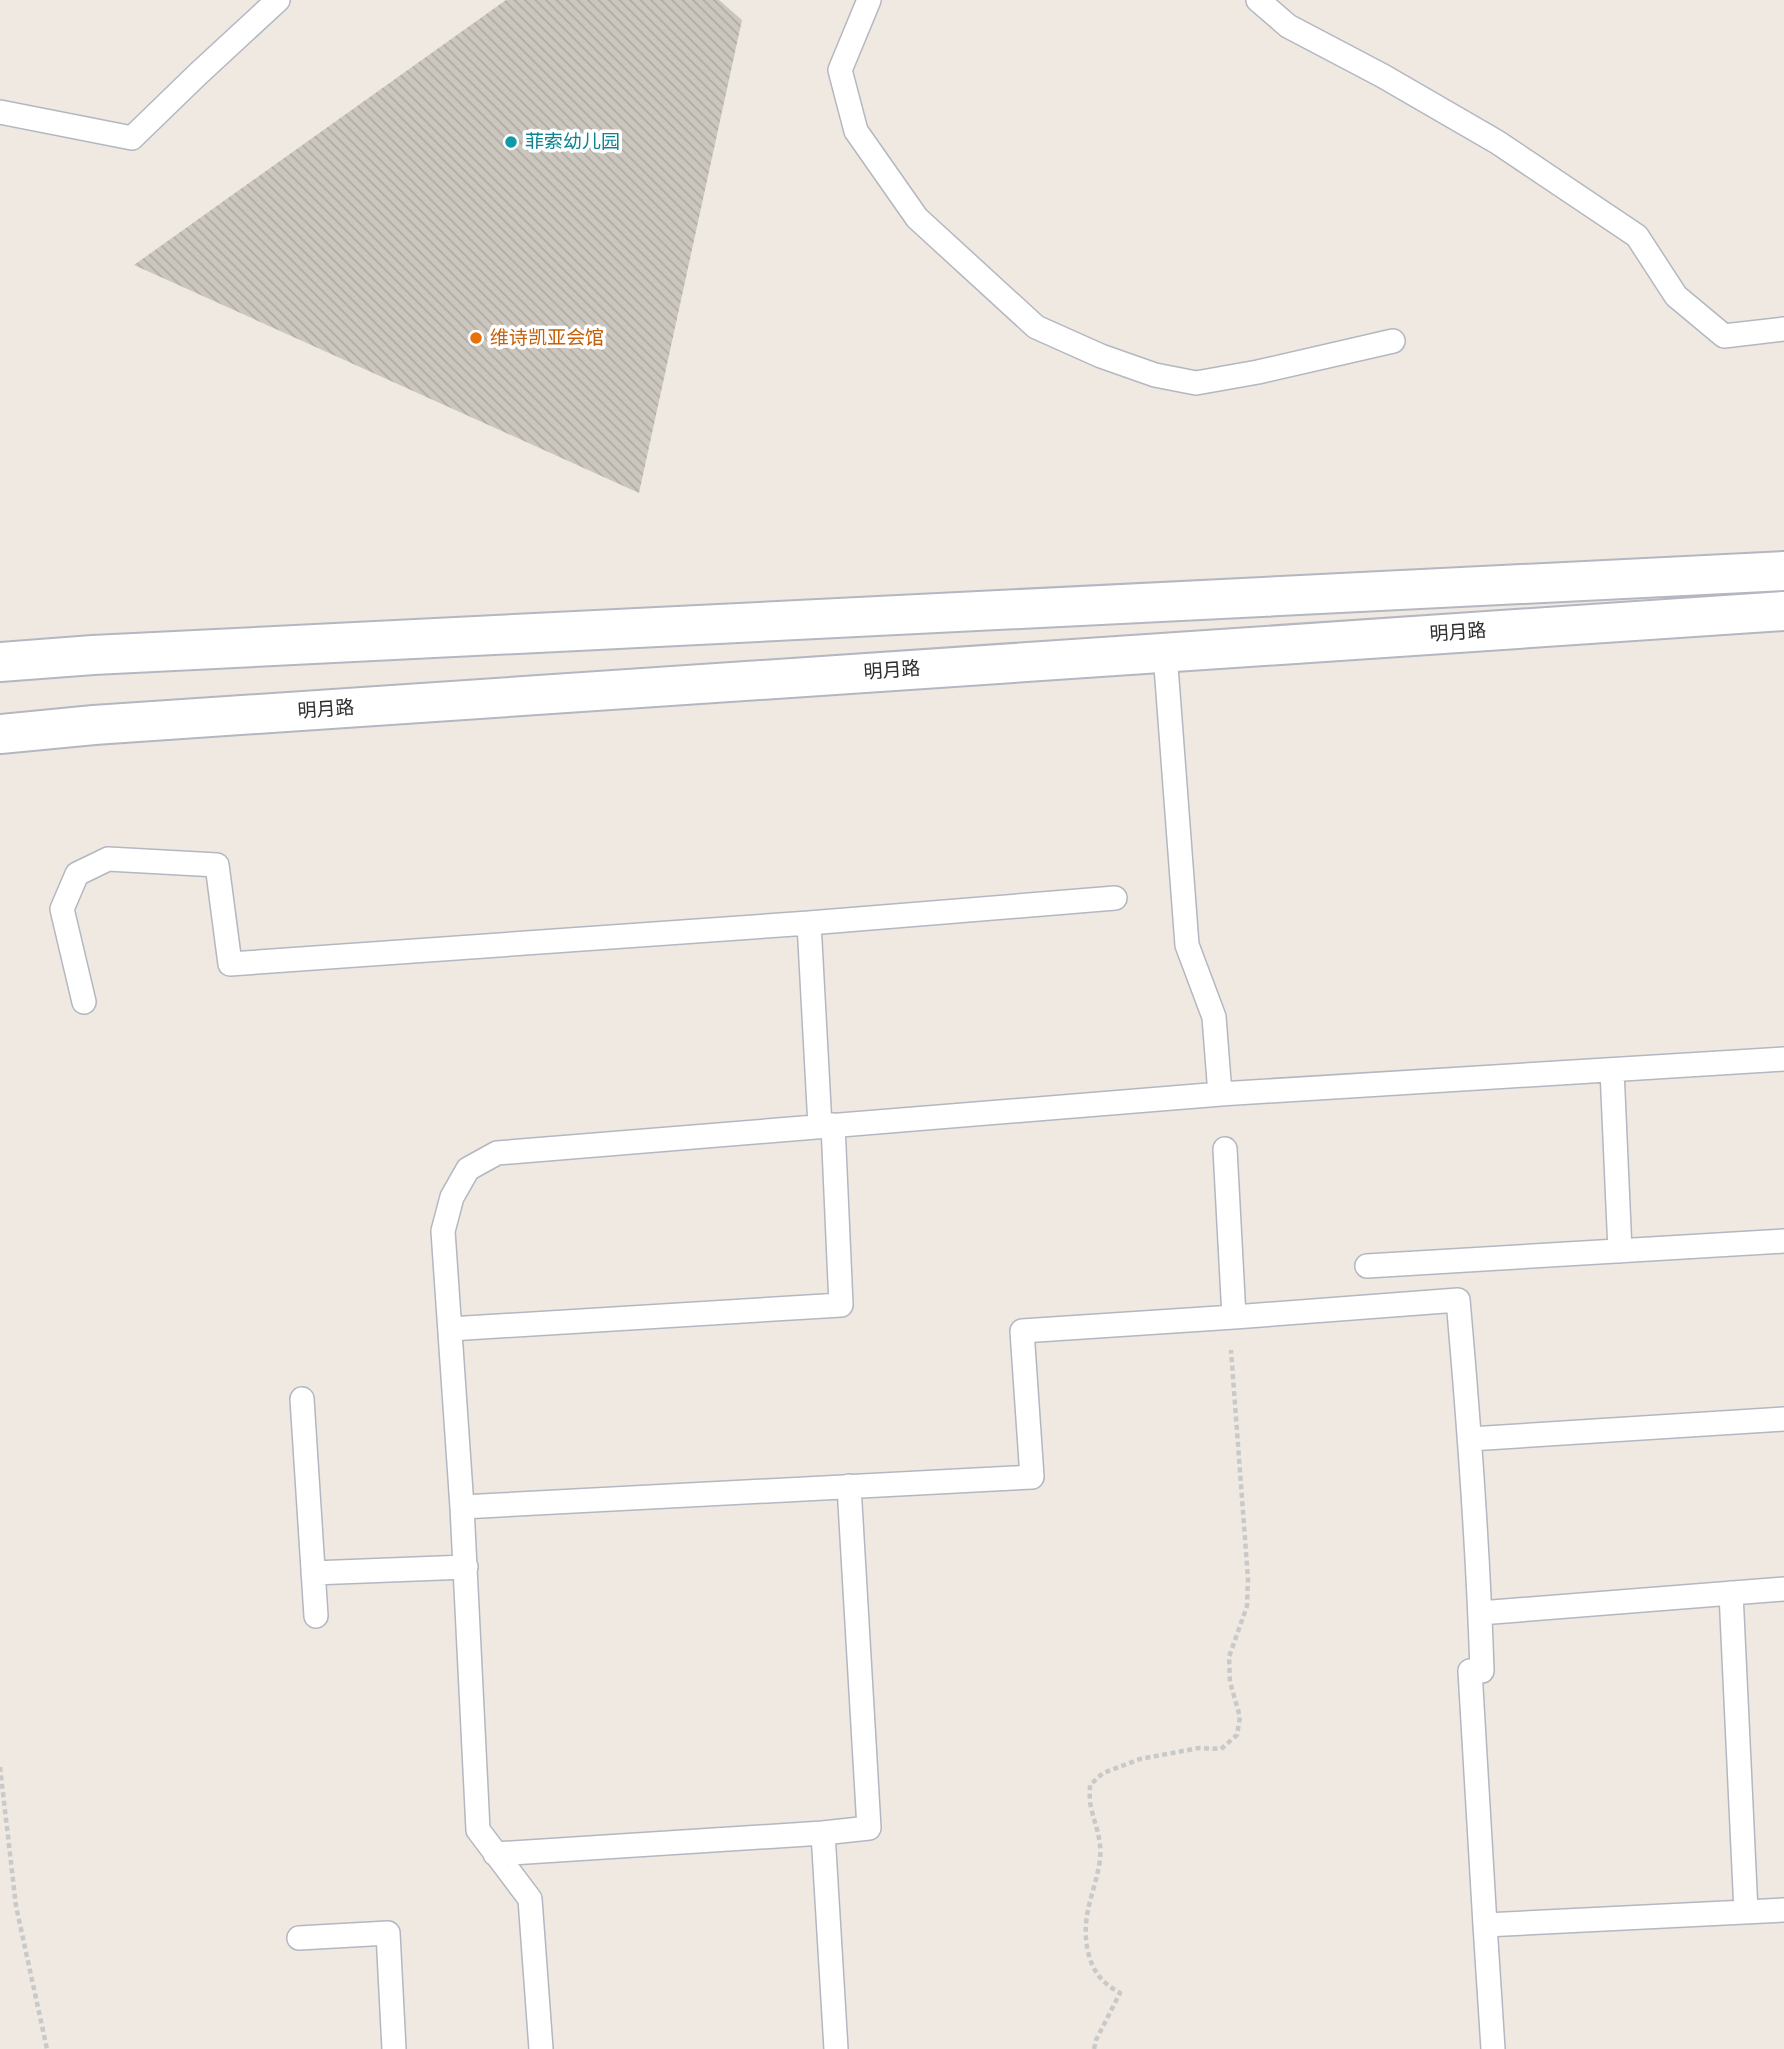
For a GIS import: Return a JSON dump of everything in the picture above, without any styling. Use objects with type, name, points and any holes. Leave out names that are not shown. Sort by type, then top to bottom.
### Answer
[{"type":"street","points":[[0,663],[93,654],[1784,571]]},
{"type":"street","name":"明月路","points":[[0,734],[94,725],[1784,611]]},
{"type":"lane","points":[[0,112],[132,138],[278,0]]},
{"type":"lane","points":[[869,0],[840,70],[856,131],[917,218],[1036,327],[1101,356],[1154,375],[1196,383],[1258,372],[1393,341]]},
{"type":"lane","points":[[1258,0],[1288,26],[1383,76],[1497,142],[1637,236],[1676,296],[1724,336],[1784,329]]},
{"type":"lane","points":[[1165,653],[1187,945],[1214,1017],[1221,1094]]},
{"type":"lane","points":[[84,1002],[62,909],[77,874],[108,859],[217,865],[230,964],[809,923],[1115,898]]},
{"type":"lane","points":[[450,1329],[841,1305],[809,923]]},
{"type":"lane","points":[[541,2049],[530,1899],[478,1830],[463,1507],[443,1231],[452,1197],[468,1169],[497,1153],[1221,1094],[1784,1059]]},
{"type":"lane","points":[[1612,1070],[1620,1251]]},
{"type":"lane","points":[[1226,1149],[1231,1317]]},
{"type":"lane","points":[[1367,1266],[1784,1241]]},
{"type":"lane","points":[[463,1507],[1032,1477],[1022,1331],[1458,1300],[1470,1439],[1480,1613],[1482,1671],[1470,1671],[1493,2049]]},
{"type":"lane","points":[[302,1399],[316,1616]]},
{"type":"lane","points":[[1470,1439],[1784,1419]]},
{"type":"lane","points":[[495,1854],[869,1828],[849,1486]]},
{"type":"lane","points":[[313,1573],[466,1567]]},
{"type":"lane","points":[[1480,1613],[1784,1589]]},
{"type":"lane","points":[[1731,1593],[1746,1912]]},
{"type":"lane","points":[[823,1833],[835,2049]]},
{"type":"lane","points":[[1485,1925],[1784,1910]]},
{"type":"lane","points":[[299,1938],[388,1933],[394,2049]]},
{"type":"path","points":[[1094,2049],[1120,1993],[1104,1984],[1091,1962],[1084,1934],[1100,1860],[1099,1831],[1090,1805],[1090,1785],[1103,1773],[1140,1759],[1199,1748],[1221,1749],[1237,1735],[1240,1717],[1230,1682],[1229,1657],[1247,1606],[1248,1579],[1231,1317]]},
{"type":"path","points":[[0,1767],[16,1906],[47,2049]]},
{"type":"building","name":"菲索幼儿园","points":[[506,0],[719,0],[742,20],[639,493],[134,265]]},
{"type":"place","name":"菲索幼儿园","points":[[511,142]]},
{"type":"place","name":"维诗凯亚会馆","points":[[476,338]]}]
